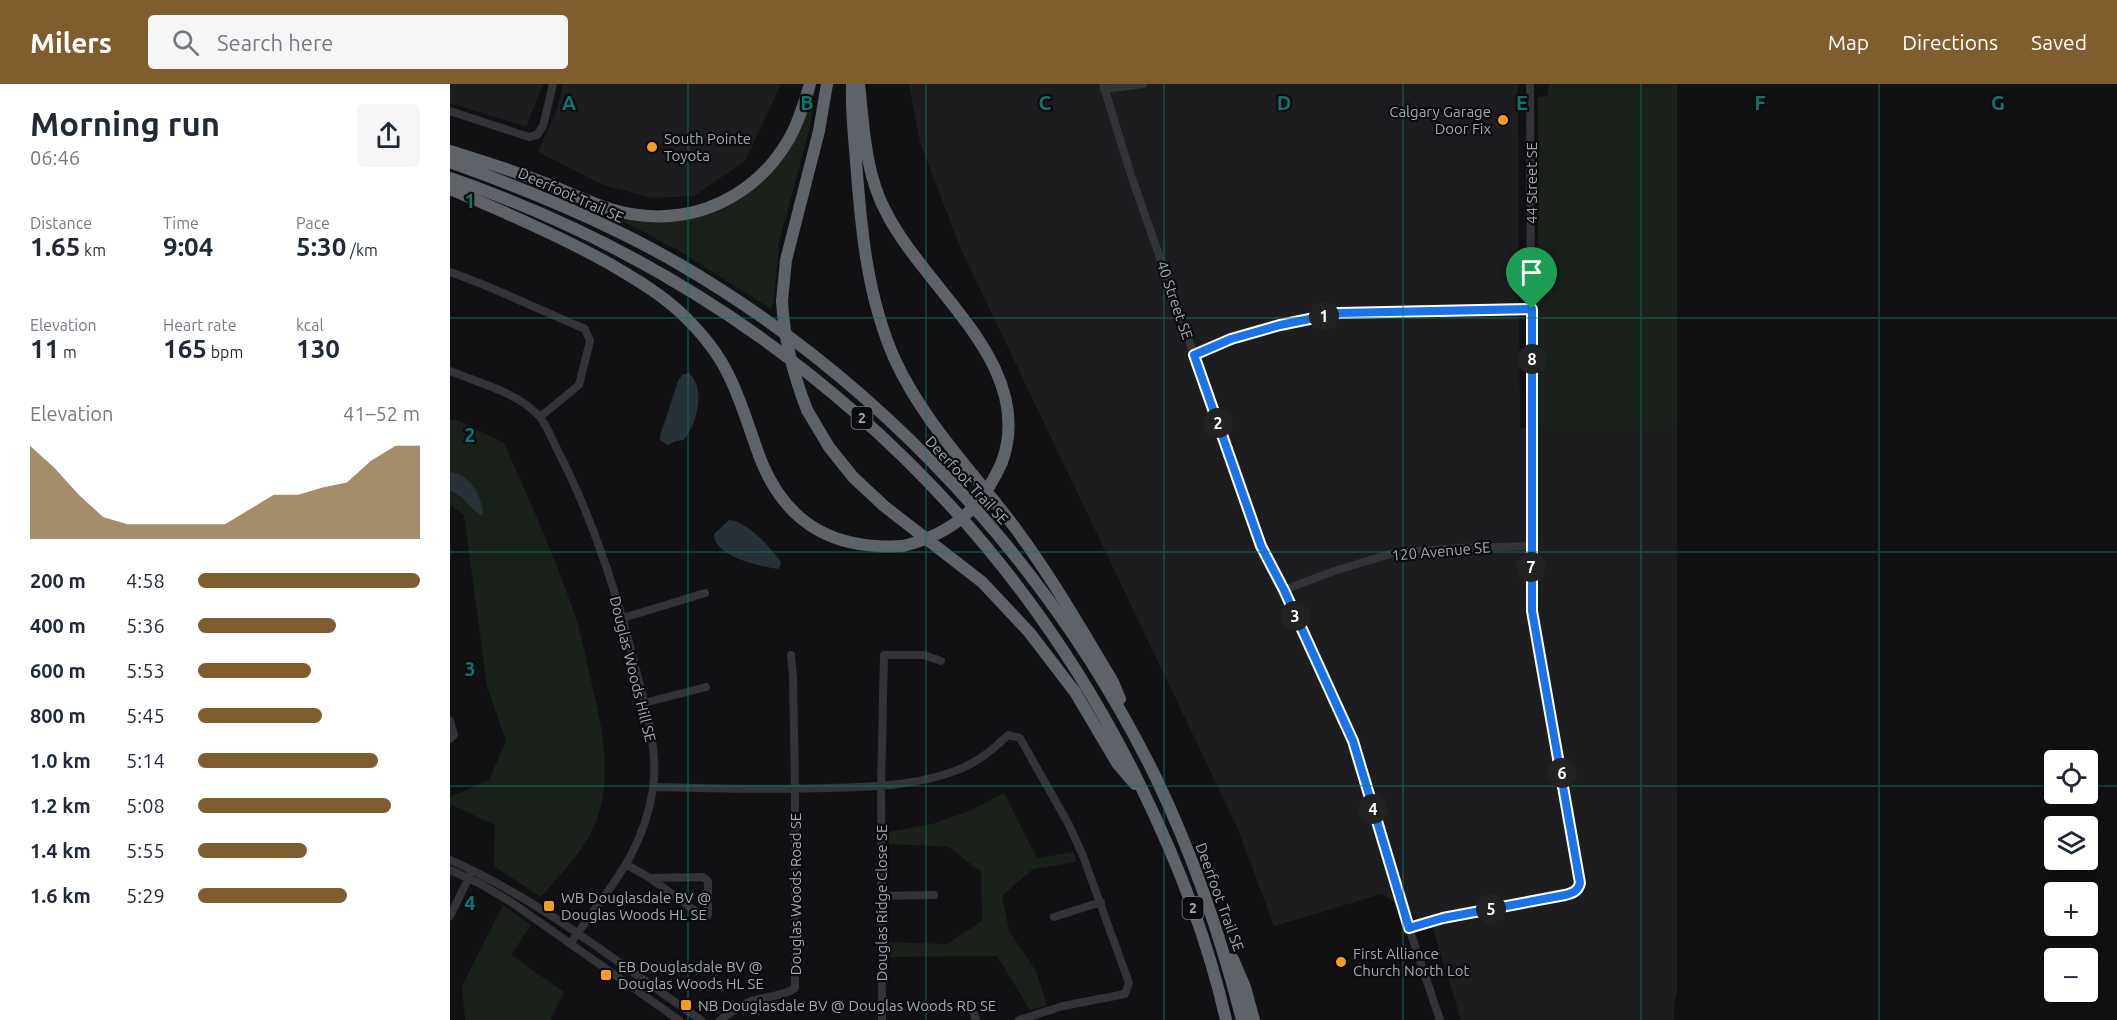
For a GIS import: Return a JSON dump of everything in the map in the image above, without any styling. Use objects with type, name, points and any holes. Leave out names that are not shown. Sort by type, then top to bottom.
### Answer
[{"type":"highway","points":[[450,151],[528,176],[619,211],[649,216],[689,213],[729,200],[760,176],[790,138],[810,84]]},
{"type":"highway","points":[[827,84],[819,131],[786,260],[782,302],[786,345],[807,410],[829,447],[853,477],[884,506],[982,582],[1029,632],[1075,692],[1117,763],[1148,800]]},
{"type":"highway","points":[[852,84],[857,173],[870,284],[896,361],[928,416],[1048,574],[1113,682],[1140,747]]},
{"type":"highway","points":[[450,189],[560,237],[628,274],[668,301],[691,322],[725,370],[740,401],[768,476],[782,498],[794,511],[821,532],[844,542],[878,547],[903,546],[932,537],[966,515],[989,489],[1002,462],[1007,438],[1006,400],[998,375],[980,341],[904,243],[886,213],[869,166],[859,84]]},
{"type":"highway","name":"Deerfoot Trail SE","points":[[450,162],[502,180],[556,203],[679,264],[787,336],[845,381],[928,458],[1001,539],[1053,606],[1082,648],[1140,747],[1178,826],[1207,901],[1229,968],[1242,1020]]},
{"type":"highway","name":"Deerfoot Trail SE","points":[[450,178],[550,216],[604,242],[667,276],[753,331],[794,361],[876,430],[966,521],[1041,616],[1108,722],[1148,800],[1192,907],[1206,946],[1226,1020]]},
{"type":"highway","points":[[1207,901],[1245,987],[1254,1020]]},
{"type":"street","points":[[450,111],[529,137],[537,135],[543,126],[553,84]]},
{"type":"street","points":[[1103,86],[1143,84]]},
{"type":"street","name":"44 Street SE","points":[[1409,928],[1443,918],[1565,895],[1573,893],[1578,888],[1580,874],[1532,611],[1530,84]]},
{"type":"street","name":"40 Street SE","points":[[1103,86],[1131,176],[1261,546],[1284,590],[1353,741],[1409,928],[1440,1020]]},
{"type":"street","points":[[450,272],[585,329],[590,341],[579,385],[540,417]]},
{"type":"street","points":[[1194,355],[1231,339],[1260,330],[1339,313],[1532,309]]},
{"type":"street","name":"Douglas Woods Hill SE","points":[[450,371],[521,400],[540,417],[572,477],[623,618],[644,703],[653,748],[653,787],[642,835],[627,865],[570,944]]},
{"type":"street","name":"120 Avenue SE","points":[[1284,590],[1334,571],[1394,553],[1531,546]]},
{"type":"street","points":[[623,618],[705,593]]},
{"type":"street","points":[[791,655],[794,677],[795,789]]},
{"type":"street","name":"Douglas Ridge Close SE","points":[[882,1020],[881,787],[884,655],[924,655],[941,662]]},
{"type":"street","points":[[644,703],[706,687]]},
{"type":"street","points":[[450,721],[454,735],[450,739]]},
{"type":"street","points":[[653,787],[795,789],[912,784],[957,771],[991,751],[1008,735],[1020,738],[1069,825],[1101,902],[1129,983],[1125,994],[1063,1006],[1019,1020]]},
{"type":"street","name":"Douglas Woods Road SE","points":[[720,1020],[747,1003],[774,994],[788,993],[795,988],[795,789]]},
{"type":"street","points":[[450,860],[679,1020]]},
{"type":"street","points":[[627,865],[650,878],[705,918],[708,915],[708,881],[703,877],[650,878]]},
{"type":"street","points":[[450,870],[471,874],[577,934],[701,1020]]},
{"type":"street","points":[[450,916],[471,874]]},
{"type":"street","points":[[882,896],[934,895]]},
{"type":"street","points":[[1054,918],[1101,902]]},
{"type":"street","points":[[971,1006],[976,1020]]},
{"type":"shaded area","points":[[450,84],[543,84],[526,127],[450,103]]},
{"type":"shaded area","points":[[563,84],[781,84],[745,161],[694,196],[653,198],[603,185],[538,152],[557,109]]},
{"type":"shaded area","points":[[909,84],[1518,84],[1520,428],[1677,428],[1677,992],[1674,1020],[1461,1020],[1433,929],[1382,894],[1274,926],[1237,827],[960,247],[920,142]]},
{"type":"shaded area","points":[[1551,84],[1677,84],[1677,428],[1538,428],[1538,97],[1548,96],[1548,87]]},
{"type":"shaded area","points":[[813,86],[816,87],[809,131],[779,243],[774,301],[771,309],[681,252],[615,217],[616,215],[669,221],[758,184]]},
{"type":"shaded area","points":[[689,373],[697,388],[696,416],[684,440],[668,445],[660,440],[660,436],[678,381],[682,375]]},
{"type":"shaded area","points":[[455,419],[504,443],[563,581],[579,628],[599,714],[605,765],[598,816],[581,849],[541,897],[494,866],[495,825],[450,804],[450,797],[489,780],[506,741],[487,686],[464,515],[450,505],[450,421]]},
{"type":"shaded area","points":[[450,472],[462,476],[472,484],[480,500],[483,516],[474,511],[460,496],[450,491]]},
{"type":"shaded area","points":[[729,520],[736,521],[751,530],[765,543],[781,562],[779,569],[739,559],[721,548],[714,534]]},
{"type":"shaded area","points":[[1004,793],[1037,858],[1074,852],[1076,862],[1033,869],[1002,896],[1009,931],[1036,971],[1047,1005],[1030,1010],[997,956],[887,957],[887,942],[947,944],[982,921],[981,872],[949,847],[889,844],[889,832],[932,824],[972,810]]},
{"type":"shaded area","points":[[503,905],[531,925],[511,955],[564,992],[550,1020],[465,1020],[462,986]]},
{"type":"place","name":"Calgary Garage Door Fix","points":[[1503,120]]},
{"type":"place","name":"South Pointe Toyota","points":[[652,147]]},
{"type":"place","name":"WB Douglasdale BV @ Douglas Woods HL SE","points":[[549,906]]},
{"type":"place","name":"First Alliance Church North Lot","points":[[1341,962]]},
{"type":"place","name":"EB Douglasdale BV @ Douglas Woods HL SE","points":[[606,975]]},
{"type":"place","name":"NB Douglasdale BV @ Douglas Woods RD SE","points":[[686,1005]]},
{"type":"route","points":[[1532,309],[1532,611],[1580,883],[1573,893],[1443,918],[1409,928],[1353,741],[1284,590],[1261,546],[1194,355],[1231,339],[1280,325],[1339,313],[1532,309]]}]
